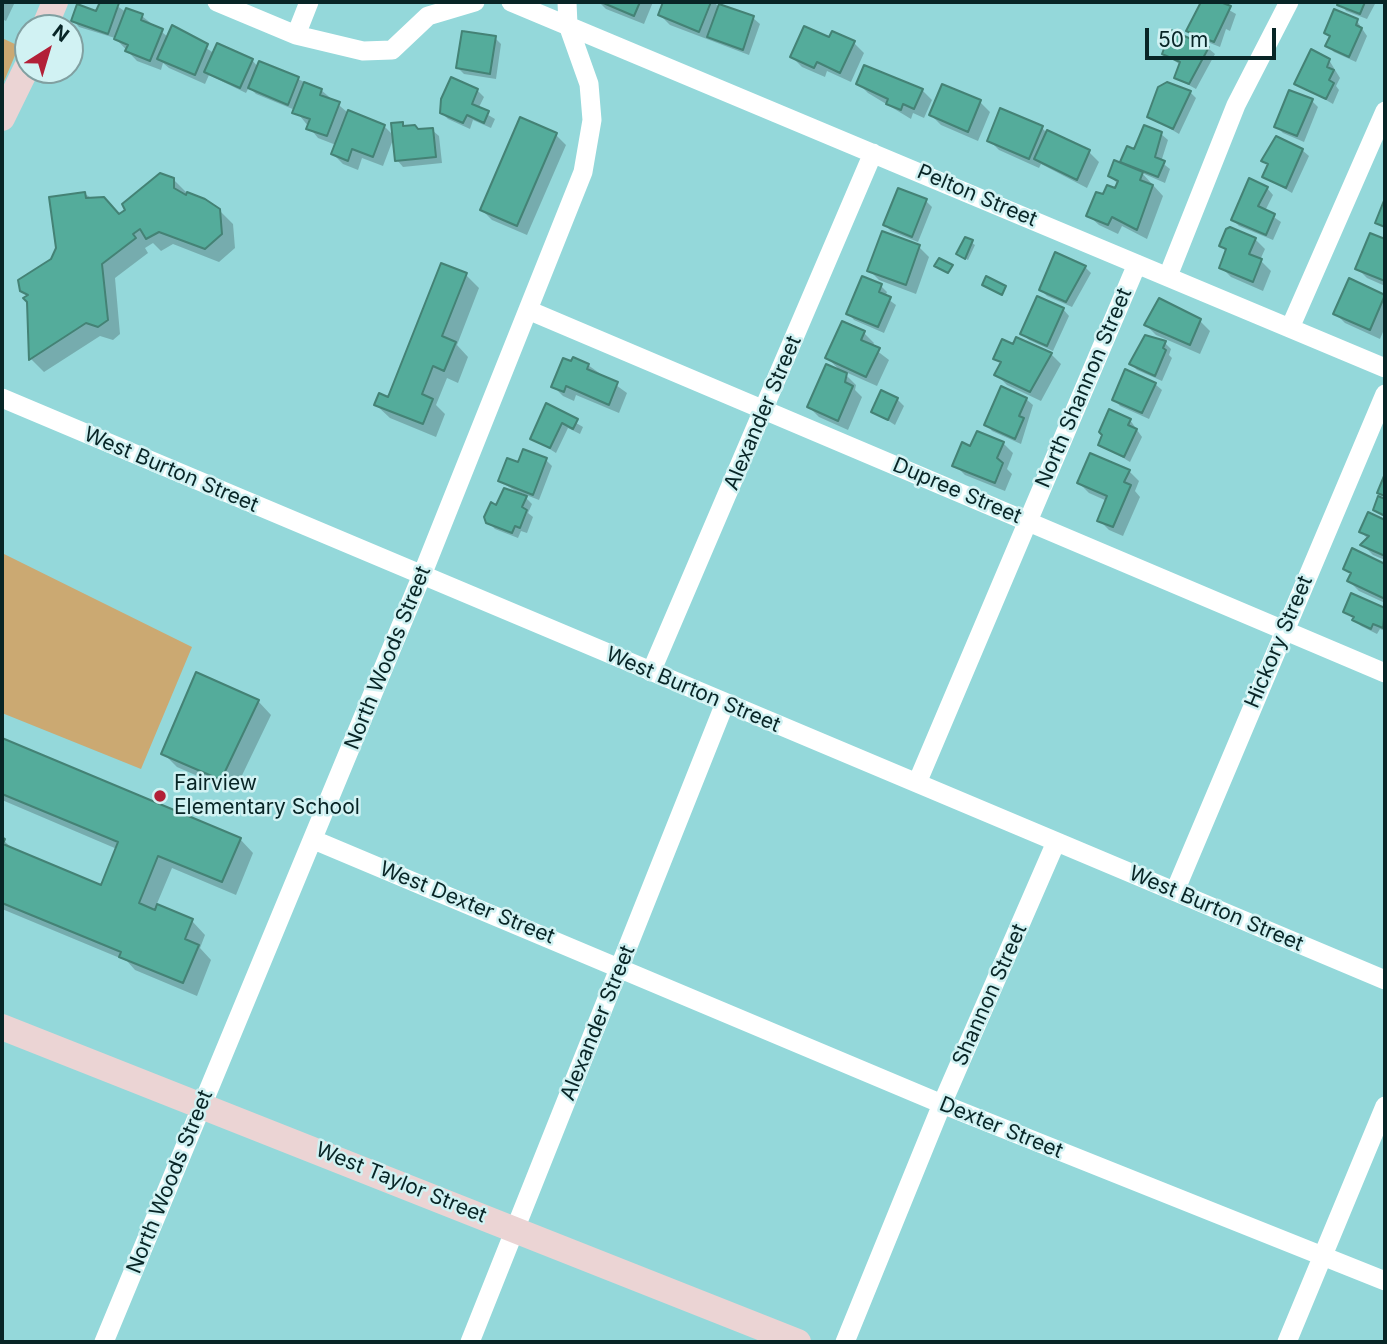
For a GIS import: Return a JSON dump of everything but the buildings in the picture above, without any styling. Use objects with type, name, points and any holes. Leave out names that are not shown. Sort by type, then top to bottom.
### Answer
[{"type":"main road","points":[[2,118],[19,84]]},
{"type":"main road","name":"West Taylor Street","points":[[2,1027],[798,1342]]},
{"type":"street","points":[[217,2],[296,35],[363,51],[392,50],[428,16],[475,2]]},
{"type":"street","points":[[296,35],[309,2]]},
{"type":"street","name":"Pelton Street","points":[[511,2],[1385,368]]},
{"type":"street","name":"North Woods Street","points":[[104,1342],[422,575],[589,149],[592,120],[589,84],[568,25],[567,2]]},
{"type":"street","points":[[1168,276],[1236,105],[1289,2]]},
{"type":"street","points":[[1290,328],[1385,111]]},
{"type":"street","name":"Alexander Street","points":[[651,672],[873,153]]},
{"type":"street","name":"North Shannon Street","points":[[917,783],[1137,264]]},
{"type":"street","name":"Dupree Street","points":[[528,310],[1385,673]]},
{"type":"street","name":"Hickory Street","points":[[1175,891],[1385,394]]},
{"type":"street","name":"West Burton Street","points":[[2,398],[1385,980]]},
{"type":"street","name":"Alexander Street","points":[[470,1342],[725,703]]},
{"type":"street","name":"West Dexter Street","points":[[314,839],[621,967]]},
{"type":"street","name":"Shannon Street","points":[[845,1342],[942,1104],[1056,842]]},
{"type":"street","name":"Dexter Street","points":[[621,967],[942,1104],[1385,1281]]},
{"type":"street","points":[[1287,1342],[1325,1256],[1385,1105]]},
{"type":"shaded area","points":[[2,38],[14,44],[14,58],[2,86]]},
{"type":"shaded area","points":[[2,553],[192,647],[141,769],[2,713]]},
{"type":"place","name":"Fairview Elementary School","points":[[160,796]]}]
